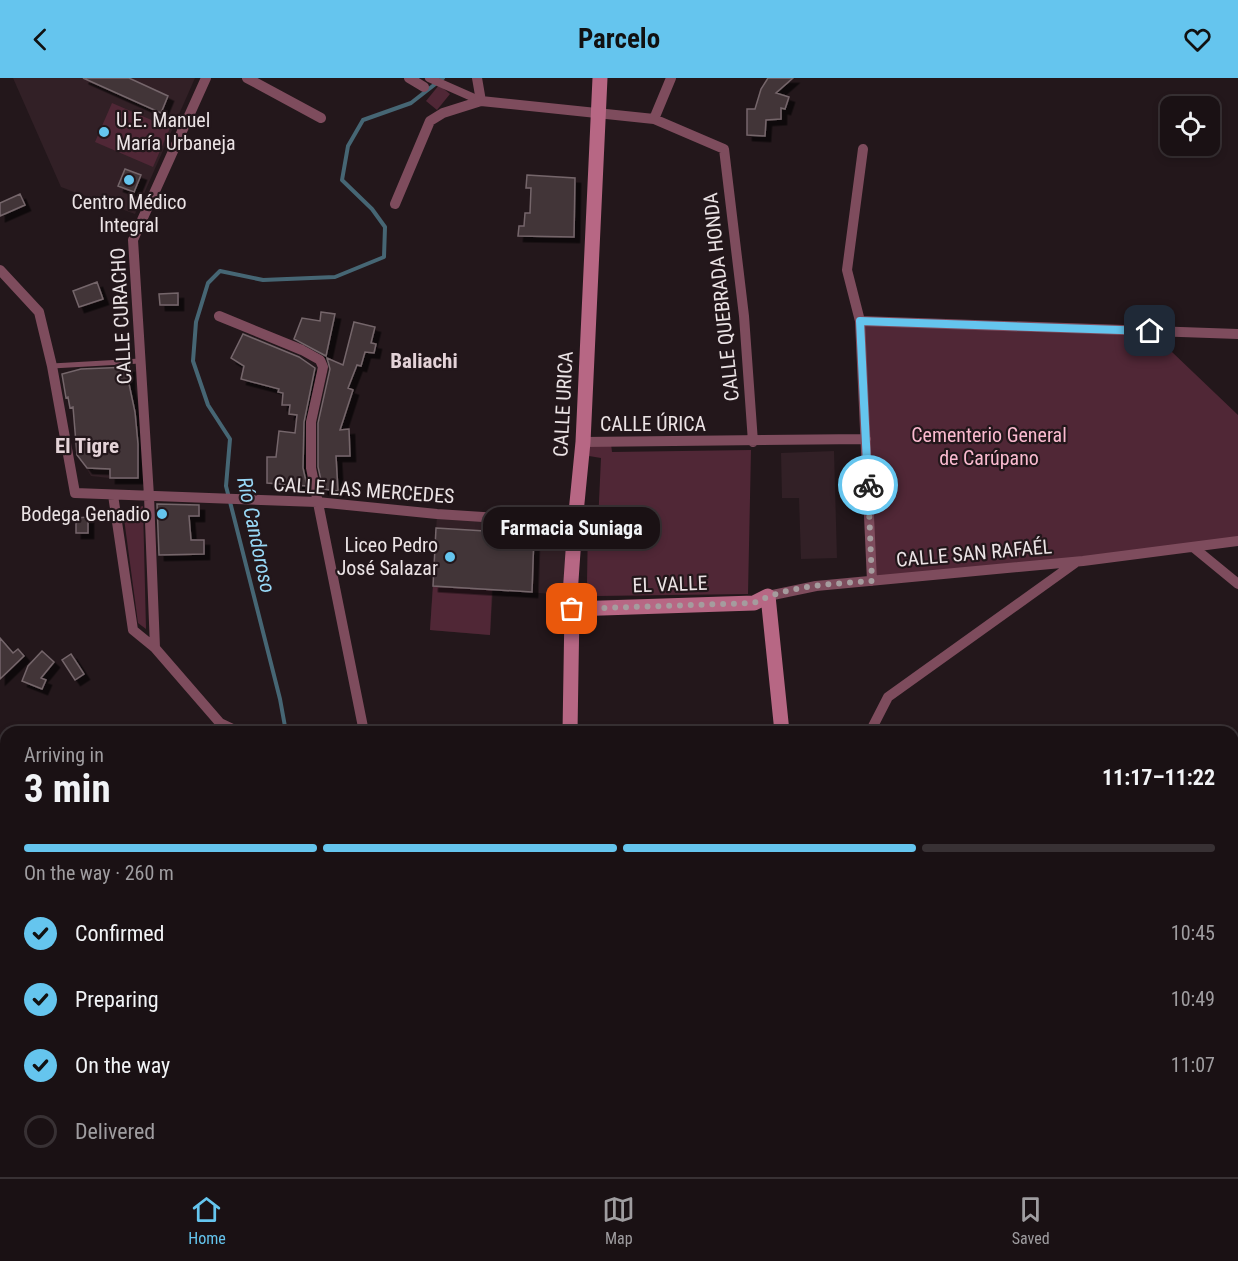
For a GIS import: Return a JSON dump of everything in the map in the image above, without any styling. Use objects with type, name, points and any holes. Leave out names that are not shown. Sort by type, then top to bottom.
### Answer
[{"type":"main road","name":"CALLE URICA","points":[[570,726],[572,609],[570,595],[583,442],[600,78]]},
{"type":"main road","name":"EL VALLE","points":[[572,609],[754,603],[768,596]]},
{"type":"main road","points":[[768,596],[781,726]]},
{"type":"street","name":"CALLE CURACHO","points":[[155,648],[149,496],[133,240],[206,78]]},
{"type":"street","points":[[247,78],[321,118]]},
{"type":"street","points":[[409,78],[426,81],[481,101],[654,119],[671,78]]},
{"type":"street","points":[[477,78],[481,101]]},
{"type":"street","points":[[395,204],[430,121],[443,113],[481,101]]},
{"type":"street","name":"CALLE QUEBRADA HONDA","points":[[654,119],[724,150],[744,316],[753,442]]},
{"type":"street","points":[[863,149],[847,270],[860,321],[872,581]]},
{"type":"street","points":[[0,270],[39,312],[52,366]]},
{"type":"street","points":[[219,316],[302,350],[320,360],[323,367],[311,422],[310,468],[363,726]]},
{"type":"street","points":[[860,321],[1238,334]]},
{"type":"street","name":"CALLE LAS MERCEDES","points":[[52,366],[75,493],[317,502],[437,514],[575,523]]},
{"type":"street","name":"CALLE ÚRICA","points":[[583,442],[866,440]]},
{"type":"street","points":[[113,495],[133,630],[155,648],[216,726]]},
{"type":"street","name":"CALLE SAN RAFAÉL","points":[[768,596],[816,586],[1077,561],[1238,541]]},
{"type":"street","points":[[1193,547],[1238,584]]},
{"type":"street","name":"CALLE SAN RAFAÉL","points":[[873,726],[888,697],[1077,561]]},
{"type":"lane","points":[[52,366],[140,361]]},
{"type":"shaded area","name":"U.E. Manuel María Urbaneja","points":[[13,78],[195,78],[135,214],[61,187]]},
{"type":"shaded area","points":[[834,451],[837,558],[801,559],[799,498],[782,498],[781,453]]},
{"type":"shaded area","points":[[87,469],[110,470],[109,478],[91,476]]},
{"type":"shaded area","points":[[437,514],[575,523],[570,595],[493,590],[490,635],[430,630]]},
{"type":"green space","points":[[439,85],[450,94],[437,110],[426,101]]},
{"type":"green space","points":[[112,103],[170,128],[153,167],[95,142]]},
{"type":"green space","name":"Cementerio General de Carúpano","points":[[860,321],[1150,331],[1238,415],[1238,541],[872,581]]},
{"type":"green space","points":[[589,444],[611,444],[612,452],[751,450],[748,594],[596,596],[591,593],[587,582],[588,523],[598,523],[601,458],[589,456]]},
{"type":"green space","points":[[143,506],[146,629],[138,623],[123,511]]},
{"type":"green space","points":[[433,586],[492,590],[490,635],[430,630]]},
{"type":"building","points":[[83,78],[129,78],[168,96],[161,113]]},
{"type":"building","points":[[768,78],[793,78],[776,93],[789,97],[785,109],[781,108],[781,119],[766,120],[765,136],[747,135],[747,109],[755,109],[761,89]]},
{"type":"building","name":"Centro Médico Integral","points":[[125,169],[141,175],[134,192],[118,186]]},
{"type":"building","points":[[527,175],[575,178],[574,237],[518,236],[519,226],[524,226],[525,213],[530,213],[531,188],[526,188]]},
{"type":"building","points":[[20,194],[25,205],[0,216],[0,203]]},
{"type":"building","points":[[97,282],[103,299],[79,307],[73,291]]},
{"type":"building","points":[[178,293],[178,305],[160,305],[159,294]]},
{"type":"building","points":[[321,312],[335,314],[326,356],[294,339],[302,318],[320,321]]},
{"type":"building","points":[[354,322],[375,327],[371,343],[376,344],[374,353],[365,352],[361,366],[357,365],[348,388],[353,390],[340,430],[349,429],[350,456],[336,456],[338,491],[323,489],[318,467],[318,423],[330,369],[327,358],[343,365]]},
{"type":"building","points":[[243,334],[299,357],[315,368],[304,422],[303,468],[307,486],[267,483],[267,457],[276,457],[279,431],[295,433],[297,415],[289,414],[290,405],[282,405],[283,393],[278,392],[279,389],[241,379],[244,366],[231,358]]},
{"type":"building","points":[[129,367],[129,384],[138,444],[138,478],[110,478],[110,469],[87,468],[77,455],[73,407],[70,408],[68,397],[66,398],[62,374],[81,369]]},
{"type":"building","points":[[157,504],[199,505],[199,516],[189,516],[191,540],[204,540],[204,554],[159,555]]},
{"type":"building","points":[[88,517],[88,533],[76,533],[76,518]]},
{"type":"building","name":"Liceo Pedro José Salazar","points":[[436,528],[534,534],[532,592],[433,586]]},
{"type":"building","points":[[0,638],[13,653],[18,649],[24,656],[0,679]]},
{"type":"building","points":[[42,651],[54,662],[41,678],[46,680],[42,689],[22,681],[28,666]]},
{"type":"building","points":[[71,654],[84,674],[75,680],[62,660]]},
{"type":"waterway","name":"Río Candoroso","points":[[285,726],[226,486],[230,439],[208,405],[193,361],[196,322],[208,283],[220,271],[263,280],[335,277],[384,257],[385,227],[372,209],[342,180],[348,146],[363,120],[411,103],[443,78]]},
{"type":"way so far","points":[[572,609],[754,603],[768,596],[816,586],[872,581],[868,485]]},
{"type":"place","name":"U.E. Manuel María Urbaneja","points":[[104,132]]},
{"type":"place","name":"Centro Médico Integral","points":[[129,180]]},
{"type":"place","name":"Bodega Genadio","points":[[162,514]]},
{"type":"place","name":"Liceo Pedro José Salazar","points":[[450,557]]},
{"type":"place","name":"Farmacia Suniaga","points":[[572,609]]},
{"type":"district","name":"Baliachi","points":[[424,361]]},
{"type":"district","name":"El Tigre","points":[[87,446]]},
{"type":"route","points":[[868,485],[860,321],[1150,331]]}]
